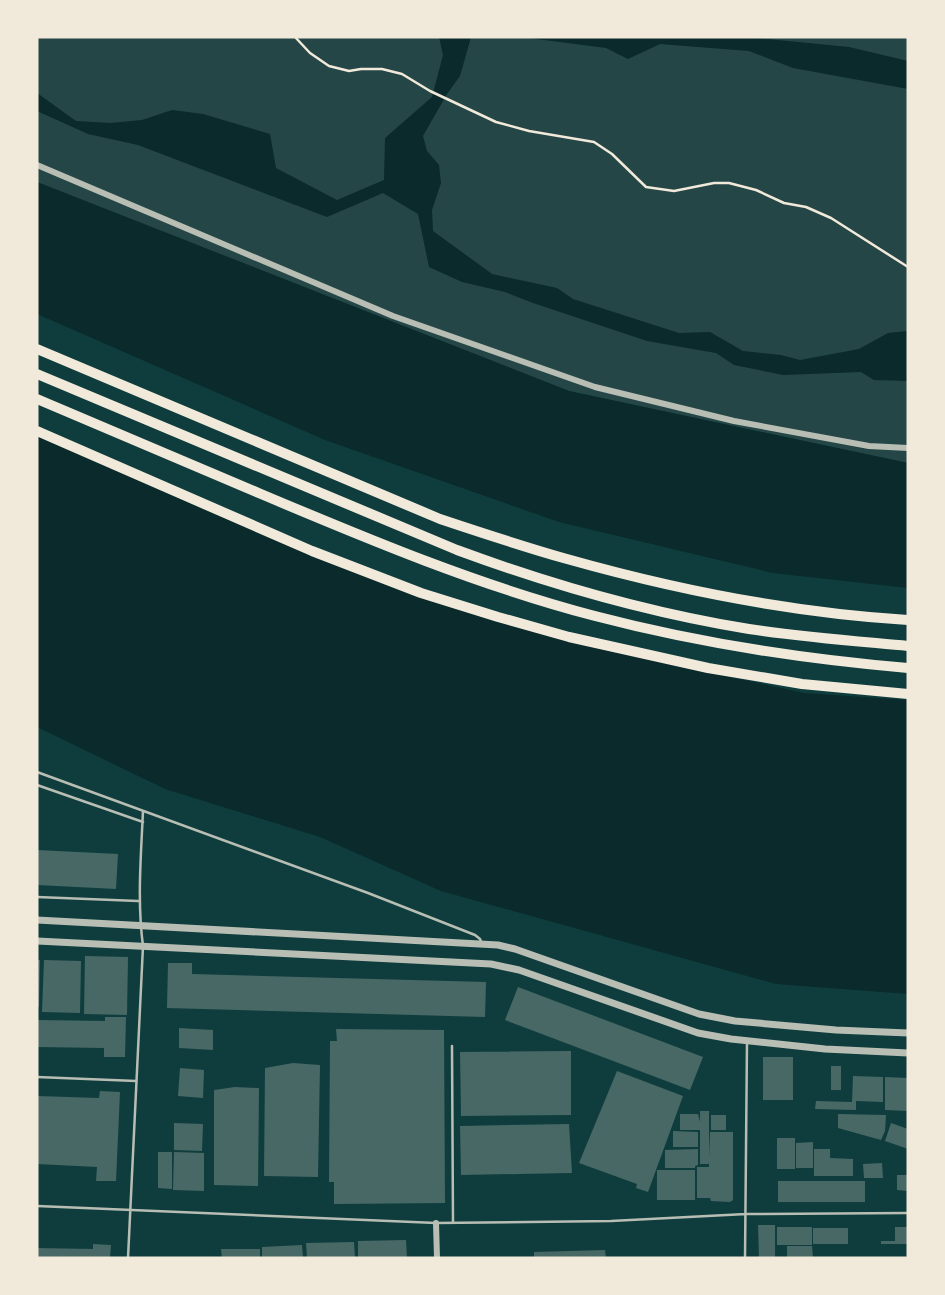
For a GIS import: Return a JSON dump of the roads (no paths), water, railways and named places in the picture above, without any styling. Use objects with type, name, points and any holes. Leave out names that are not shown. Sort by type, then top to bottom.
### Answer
[{"type":"highway","points":[[37,349],[391,499],[440,519],[507,541],[567,559],[715,594],[804,610],[908,620]]},
{"type":"highway","points":[[37,374],[457,550],[520,573],[663,612],[748,629],[908,646]]},
{"type":"highway","points":[[37,399],[378,544],[520,594],[595,616],[754,650],[908,668]]},
{"type":"highway","points":[[37,431],[312,551],[421,593],[485,613],[569,637],[708,668],[802,684],[908,694]]},
{"type":"street","points":[[37,165],[393,316],[595,387],[734,421],[869,446],[908,448]]},
{"type":"street","points":[[37,920],[515,948],[699,1014],[750,1023],[908,1033]]},
{"type":"street","points":[[37,941],[491,964],[519,970],[698,1033],[825,1049],[908,1053]]},
{"type":"street","points":[[747,1041],[750,1023]]},
{"type":"street","points":[[436,1223],[437,1258]]},
{"type":"lane","points":[[37,772],[380,898],[475,935],[482,944]]},
{"type":"lane","points":[[37,785],[143,822]]},
{"type":"lane","points":[[128,1258],[143,946],[140,901],[144,811]]},
{"type":"lane","points":[[37,897],[140,901]]},
{"type":"lane","points":[[746,1258],[747,1041]]},
{"type":"lane","points":[[452,1046],[453,1223]]},
{"type":"lane","points":[[37,1077],[136,1081]]},
{"type":"lane","points":[[37,1206],[436,1223],[611,1221],[746,1214],[908,1213]]}]
